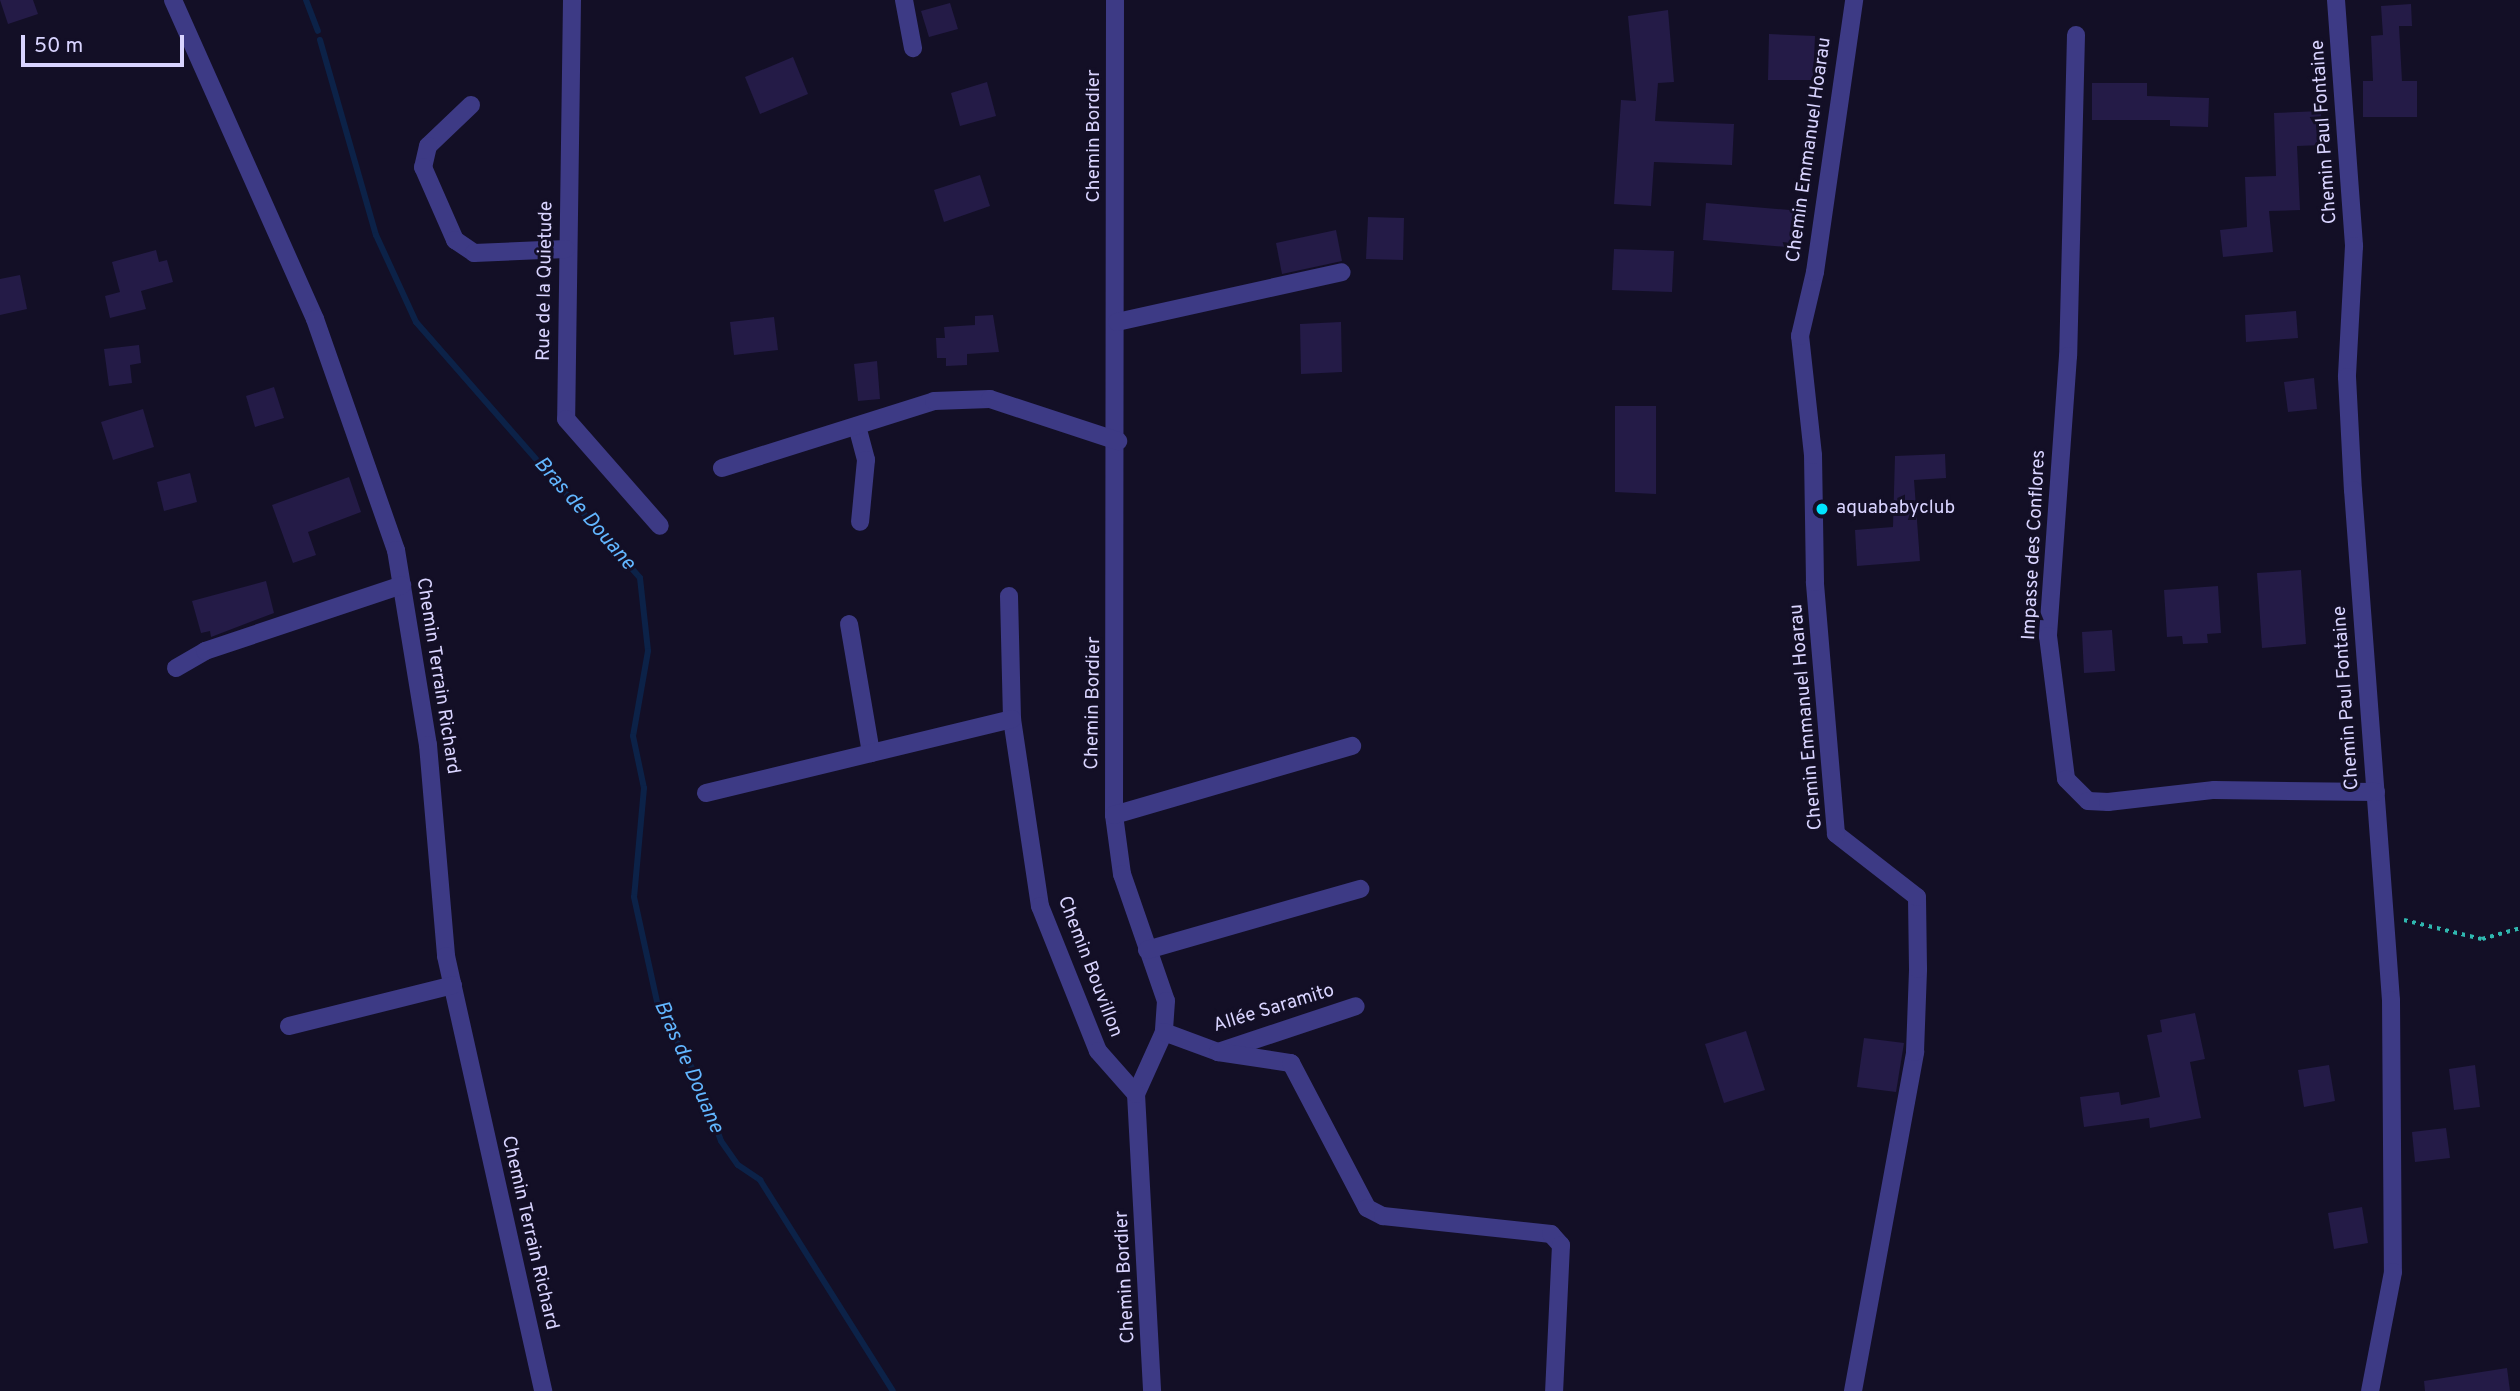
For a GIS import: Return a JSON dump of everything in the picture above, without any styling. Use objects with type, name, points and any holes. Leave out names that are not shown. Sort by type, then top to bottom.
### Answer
[{"type":"street","name":"Chemin Terrain Richard","points":[[173,0],[315,319],[368,461],[402,585],[428,745],[453,985],[543,1391]]},
{"type":"street","name":"Rue de la Quietude","points":[[572,0],[566,249],[566,419],[660,526]]},
{"type":"street","points":[[904,0],[913,48]]},
{"type":"street","name":"Chemin Bordier","points":[[1115,0],[1118,441],[1114,815],[1122,874],[1166,1001],[1164,1032],[1136,1094],[1152,1391]]},
{"type":"street","name":"Chemin Emmanuel Hoarau","points":[[1853,1391],[1909,1088],[1918,969],[1917,897],[1836,834],[1815,582],[1813,455],[1800,336],[1815,272],[1854,0]]},
{"type":"street","name":"Chemin Paul Fontaine","points":[[2336,0],[2354,246],[2347,377],[2382,915],[2391,1000],[2393,1272],[2370,1391]]},
{"type":"street","name":"Impasse des Conflores","points":[[2076,35],[2068,356],[2048,636],[2066,779],[2088,801],[2108,802],[2214,790],[2376,792]]},
{"type":"street","points":[[471,105],[428,146],[423,167],[455,240],[474,253],[566,249]]},
{"type":"street","points":[[1117,322],[1342,272]]},
{"type":"street","points":[[722,468],[934,401],[979,398],[1118,441]]},
{"type":"street","points":[[857,426],[866,460],[860,522]]},
{"type":"street","points":[[176,667],[205,651],[402,585]]},
{"type":"street","name":"Chemin Bouvillon","points":[[1009,596],[1012,719],[1040,906],[1098,1051],[1136,1094]]},
{"type":"street","points":[[849,624],[871,753]]},
{"type":"street","points":[[706,793],[1012,719]]},
{"type":"street","points":[[1114,815],[1352,746]]},
{"type":"street","points":[[1147,950],[1360,889]]},
{"type":"street","points":[[289,1026],[453,985]]},
{"type":"street","name":"Allée Saramito","points":[[1164,1032],[1217,1052],[1356,1006]]},
{"type":"street","points":[[1217,1052],[1291,1063],[1367,1208],[1400,1220],[1551,1234],[1561,1245],[1554,1391]]},
{"type":"path","points":[[2382,915],[2482,939],[2520,928]]},
{"type":"building","points":[[0,0],[33,0],[38,14],[8,24]]},
{"type":"building","points":[[950,3],[958,29],[929,37],[921,11]]},
{"type":"building","points":[[2411,4],[2412,26],[2399,26],[2402,81],[2417,81],[2417,117],[2363,117],[2363,81],[2373,81],[2371,36],[2383,35],[2381,6]]},
{"type":"building","points":[[1668,10],[1674,82],[1658,83],[1655,121],[1734,124],[1732,165],[1654,162],[1651,206],[1614,204],[1621,100],[1636,101],[1628,16]]},
{"type":"building","points":[[1769,34],[1815,36],[1813,80],[1768,80]]},
{"type":"building","points":[[793,57],[808,94],[760,114],[745,77]]},
{"type":"building","points":[[987,82],[996,116],[960,126],[951,93]]},
{"type":"building","points":[[2092,83],[2147,83],[2147,96],[2209,98],[2208,127],[2170,126],[2170,120],[2092,120]]},
{"type":"building","points":[[2321,111],[2322,145],[2297,146],[2300,210],[2269,211],[2273,252],[2223,257],[2220,230],[2247,227],[2245,177],[2276,176],[2274,113]]},
{"type":"building","points":[[980,175],[990,206],[944,222],[934,190]]},
{"type":"building","points":[[1706,203],[1802,211],[1799,248],[1703,240]]},
{"type":"building","points":[[1368,217],[1404,218],[1403,260],[1366,259]]},
{"type":"building","points":[[1336,230],[1342,261],[1282,274],[1276,243]]},
{"type":"building","points":[[1614,249],[1674,251],[1672,292],[1612,290]]},
{"type":"building","points":[[156,250],[159,262],[167,260],[173,282],[141,291],[146,309],[110,318],[105,296],[120,292],[112,262]]},
{"type":"building","points":[[20,275],[27,309],[0,315],[0,279]]},
{"type":"building","points":[[2296,311],[2298,338],[2246,342],[2245,315]]},
{"type":"building","points":[[993,315],[999,352],[967,354],[967,365],[946,366],[946,358],[937,358],[936,338],[945,338],[944,327],[975,325],[975,316]]},
{"type":"building","points":[[774,317],[778,350],[734,355],[730,322]]},
{"type":"building","points":[[1341,322],[1342,372],[1301,374],[1300,324]]},
{"type":"building","points":[[139,345],[141,363],[130,365],[132,383],[109,386],[104,349]]},
{"type":"building","points":[[877,361],[880,399],[858,401],[854,364]]},
{"type":"building","points":[[2314,378],[2317,409],[2288,412],[2284,382]]},
{"type":"building","points":[[274,387],[284,418],[255,427],[246,396]]},
{"type":"building","points":[[1615,406],[1656,406],[1656,494],[1615,492]]},
{"type":"building","points":[[143,409],[154,447],[113,460],[101,422]]},
{"type":"building","points":[[1945,454],[1946,478],[1914,480],[1920,561],[1857,566],[1855,530],[1893,527],[1895,456]]},
{"type":"building","points":[[190,473],[197,502],[164,511],[157,482]]},
{"type":"building","points":[[349,477],[361,512],[308,532],[316,555],[293,563],[272,505]]},
{"type":"building","points":[[2301,570],[2306,644],[2262,648],[2257,573]]},
{"type":"building","points":[[266,581],[274,613],[211,637],[210,631],[201,633],[192,601]]},
{"type":"building","points":[[2218,586],[2221,633],[2207,634],[2208,643],[2183,644],[2182,636],[2167,637],[2164,590]]},
{"type":"building","points":[[2112,630],[2115,671],[2084,673],[2082,632]]},
{"type":"building","points":[[2195,1013],[2205,1059],[2190,1062],[2201,1118],[2150,1128],[2149,1118],[2084,1127],[2080,1097],[2119,1092],[2121,1105],[2160,1097],[2147,1035],[2162,1032],[2160,1020]]},
{"type":"building","points":[[1746,1031],[1765,1090],[1724,1103],[1705,1044]]},
{"type":"building","points":[[1864,1038],[1904,1043],[1896,1092],[1857,1087]]},
{"type":"building","points":[[2329,1065],[2335,1101],[2304,1107],[2298,1070]]},
{"type":"building","points":[[2475,1065],[2480,1107],[2454,1110],[2449,1069]]},
{"type":"building","points":[[2446,1128],[2450,1158],[2415,1162],[2412,1132]]},
{"type":"building","points":[[2362,1207],[2368,1243],[2334,1249],[2328,1213]]},
{"type":"building","points":[[2507,1368],[2510,1391],[2425,1391],[2424,1381]]},
{"type":"waterway","name":"Bras de Douane","points":[[306,0],[318,31]]},
{"type":"waterway","name":"Bras de Douane","points":[[320,40],[376,235],[416,322],[640,578],[648,651],[633,736],[644,788],[634,897],[658,1006],[698,1079],[721,1141],[738,1165],[760,1180],[893,1391]]},
{"type":"place","name":"aquababyclub","points":[[1822,509]]}]
